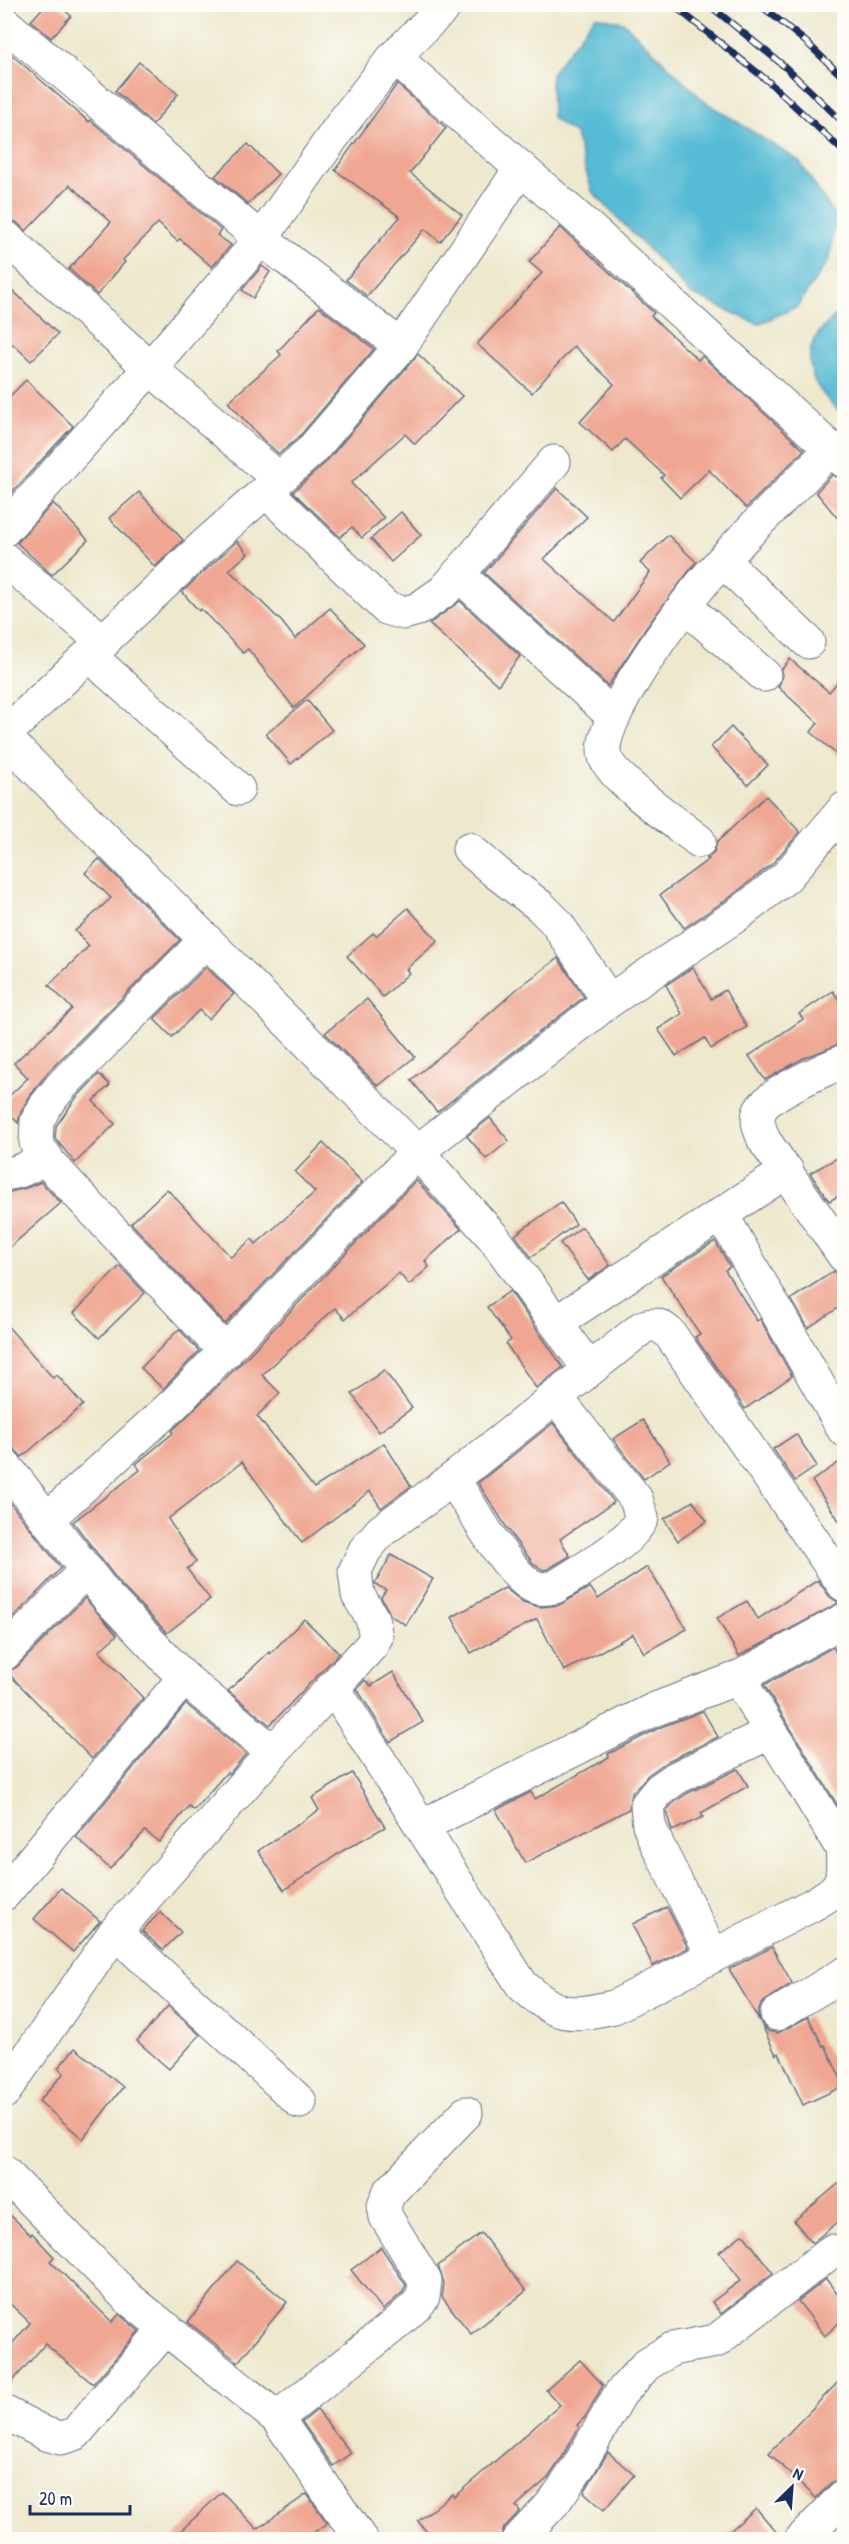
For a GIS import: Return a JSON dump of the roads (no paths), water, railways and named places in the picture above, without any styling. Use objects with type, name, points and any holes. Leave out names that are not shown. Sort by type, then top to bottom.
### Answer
[{"type":"street","points":[[4,530],[150,368],[261,239],[344,121],[394,57],[447,4]]},
{"type":"street","points":[[4,23],[261,239],[400,346]]},
{"type":"street","points":[[394,57],[521,168],[838,455],[723,561],[685,606],[663,635],[613,716],[603,742],[604,757],[615,773],[699,841]]},
{"type":"street","points":[[521,168],[400,346],[311,452],[208,543],[4,736],[417,1152],[494,1238],[589,1369]]},
{"type":"street","points":[[4,236],[150,368],[273,485],[386,608],[404,614],[418,609],[444,591],[554,462]]},
{"type":"street","points":[[4,560],[238,789]]},
{"type":"street","points":[[723,561],[808,642]]},
{"type":"street","points":[[459,574],[613,716]]},
{"type":"street","points":[[685,606],[764,675]]},
{"type":"street","points":[[46,1520],[176,1402],[417,1152],[609,1000],[740,913],[786,877],[844,809]]},
{"type":"street","points":[[469,849],[540,906],[556,922],[609,1000]]},
{"type":"street","points":[[206,940],[62,1085],[46,1104],[37,1121],[36,1143],[46,1157],[226,1352]]},
{"type":"street","points":[[844,1060],[771,1098],[759,1113],[759,1127],[764,1140],[844,1256]]},
{"type":"street","points":[[4,1173],[24,1170],[46,1157]]},
{"type":"street","points":[[557,1322],[787,1171]]},
{"type":"street","points":[[722,1215],[844,1430]]},
{"type":"street","points":[[4,2092],[115,1932],[273,1752],[371,1646],[376,1637],[372,1618],[358,1595],[354,1571],[364,1550],[381,1531],[453,1479],[643,1327],[658,1324],[663,1328],[844,1586]]},
{"type":"street","points":[[453,1479],[513,1569],[530,1585],[543,1590],[555,1587],[628,1537],[642,1518],[636,1499],[555,1396]]},
{"type":"street","points":[[4,1464],[108,1598],[184,1678],[273,1752]]},
{"type":"street","points":[[4,1654],[86,1570]]},
{"type":"street","points":[[422,1826],[652,1710],[738,1678],[844,1620]]},
{"type":"street","points":[[4,1894],[184,1678]]},
{"type":"street","points":[[333,1687],[522,1985],[545,2005],[564,2013],[582,2014],[614,2007],[835,1891],[842,1883],[843,1848],[738,1678]]},
{"type":"street","points":[[713,1956],[655,1840],[649,1825],[647,1805],[659,1790],[676,1778],[771,1732]]},
{"type":"street","points":[[115,1932],[300,2102]]},
{"type":"street","points":[[777,2014],[844,1974]]},
{"type":"street","points":[[277,2418],[397,2324],[423,2296],[425,2281],[386,2217],[384,2206],[389,2193],[466,2113]]},
{"type":"street","points":[[4,2172],[128,2298],[277,2418],[346,2534]]},
{"type":"street","points":[[518,2540],[555,2502],[620,2394],[647,2364],[672,2349],[716,2341],[832,2251]]},
{"type":"street","points":[[4,2412],[46,2434],[61,2438],[75,2434],[166,2328]]},
{"type":"street","points":[[801,2540],[844,2496]]},
{"type":"water","points":[[595,16],[623,22],[704,101],[799,161],[836,218],[830,258],[797,307],[758,324],[691,294],[592,191],[575,134],[552,118],[551,74]]},
{"type":"water","points":[[844,306],[844,416],[816,384],[810,364],[810,354],[815,338]]},
{"type":"railway","points":[[672,4],[769,82],[844,152]]},
{"type":"railway","points":[[708,4],[784,66],[844,123]]},
{"type":"railway","points":[[759,4],[806,42],[844,78]]}]
